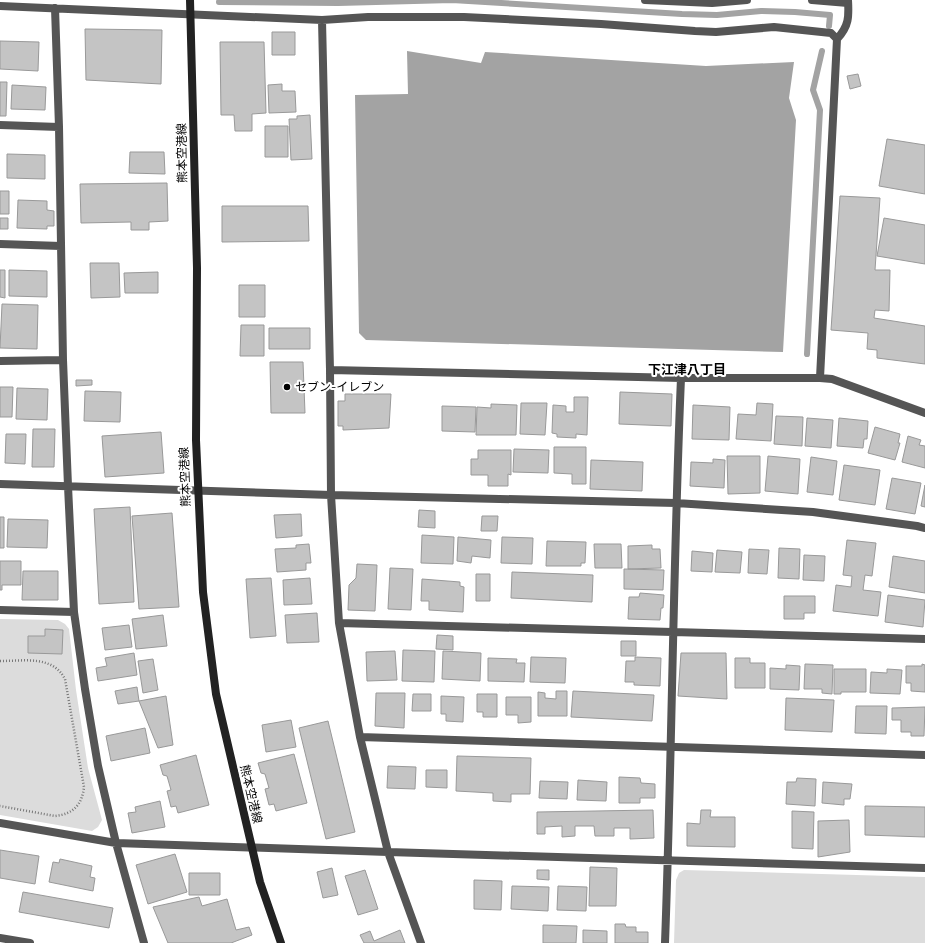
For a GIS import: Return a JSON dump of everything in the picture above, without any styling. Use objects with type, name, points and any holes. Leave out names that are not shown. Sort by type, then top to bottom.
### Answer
[{"type":"main road","name":"熊本空港線","points":[[190,0],[197,268],[196,440],[203,592],[216,694],[260,882],[282,943]]},
{"type":"street","points":[[645,0],[712,3],[747,0]]},
{"type":"street","points":[[812,0],[848,2],[846,26],[844,31],[837,39],[820,378]]},
{"type":"street","points":[[0,6],[190,13],[322,20],[368,17],[464,17],[716,32],[774,27],[831,33],[837,39]]},
{"type":"street","points":[[55,8],[59,127],[63,360],[74,612],[98,766],[116,843],[144,943]]},
{"type":"street","points":[[322,20],[330,370],[331,495],[339,623],[360,737],[388,852],[421,943]]},
{"type":"street","points":[[0,125],[59,127]]},
{"type":"street","points":[[0,244],[61,246]]},
{"type":"street","points":[[0,361],[63,360]]},
{"type":"street","points":[[330,370],[682,378],[820,378],[832,379],[925,413]]},
{"type":"street","points":[[665,943],[674,632],[676,503],[682,378]]},
{"type":"street","points":[[0,484],[331,495],[676,503],[813,512],[925,528]]},
{"type":"street","points":[[0,610],[74,612]]},
{"type":"street","points":[[339,623],[925,639]]},
{"type":"street","points":[[360,737],[925,755]]},
{"type":"street","points":[[0,824],[116,843],[925,868]]},
{"type":"street","points":[[0,938],[30,943]]},
{"type":"path","points":[[0,661],[49,663],[61,672],[66,679],[84,787],[79,805],[74,810],[63,815],[55,816],[0,806]]},
{"type":"shaded area","points":[[407,51],[481,63],[485,52],[706,66],[794,62],[789,98],[796,120],[783,352],[366,340],[359,333],[355,95],[408,94]]},
{"type":"shaded area","points":[[0,619],[58,620],[65,624],[69,629],[76,690],[88,768],[102,820],[98,827],[92,831],[0,815]]},
{"type":"shaded area","points":[[684,870],[925,877],[925,943],[674,943],[676,880],[679,873]]},
{"type":"building","points":[[85,29],[162,30],[161,84],[86,80]]},
{"type":"building","points":[[272,32],[295,32],[295,55],[272,55]]},
{"type":"building","points":[[0,41],[39,42],[38,71],[0,69]]},
{"type":"building","points":[[220,42],[264,42],[266,113],[252,114],[252,131],[235,131],[234,115],[221,115]]},
{"type":"building","points":[[858,74],[861,86],[850,89],[847,76]]},
{"type":"building","points":[[0,82],[7,82],[6,116],[0,116]]},
{"type":"building","points":[[282,84],[282,91],[295,91],[296,112],[269,113],[268,85]]},
{"type":"building","points":[[12,85],[46,87],[45,110],[11,109]]},
{"type":"building","points":[[310,115],[312,159],[291,160],[289,119],[297,119],[297,116]]},
{"type":"building","points":[[265,126],[288,126],[288,157],[265,157]]},
{"type":"building","points":[[887,139],[925,145],[925,194],[879,186]]},
{"type":"building","points":[[130,152],[164,152],[165,174],[129,173]]},
{"type":"building","points":[[7,154],[45,155],[45,179],[7,178]]},
{"type":"building","points":[[167,183],[168,221],[149,222],[149,230],[131,230],[131,222],[81,223],[80,184]]},
{"type":"building","points":[[0,191],[9,191],[9,214],[0,214]]},
{"type":"building","points":[[840,196],[880,198],[875,270],[890,270],[889,311],[875,310],[874,318],[925,326],[925,364],[877,358],[877,350],[867,349],[868,333],[831,330]]},
{"type":"building","points":[[18,200],[47,201],[47,210],[54,211],[54,226],[47,226],[47,229],[17,228]]},
{"type":"building","points":[[222,206],[308,206],[309,241],[222,242]]},
{"type":"building","points":[[0,218],[8,218],[8,229],[0,229]]},
{"type":"building","points":[[884,218],[925,225],[925,264],[877,256]]},
{"type":"building","points":[[90,263],[119,263],[120,297],[91,298]]},
{"type":"building","points":[[0,270],[5,270],[5,298],[0,297]]},
{"type":"building","points":[[9,270],[47,271],[47,297],[9,296]]},
{"type":"building","points":[[158,272],[158,293],[125,293],[124,273]]},
{"type":"building","points":[[239,285],[265,285],[265,317],[239,317]]},
{"type":"building","points":[[2,304],[38,305],[37,349],[0,348]]},
{"type":"building","points":[[241,325],[264,325],[264,356],[240,356]]},
{"type":"building","points":[[269,328],[310,328],[310,349],[269,349]]},
{"type":"building","name":"セブン-イレブン","points":[[270,362],[303,362],[305,413],[271,413]]},
{"type":"building","points":[[76,380],[92,380],[92,385],[76,386]]},
{"type":"building","points":[[0,387],[13,387],[12,417],[0,417]]},
{"type":"building","points":[[17,388],[48,389],[47,420],[16,419]]},
{"type":"building","points":[[85,391],[121,392],[120,422],[84,421]]},
{"type":"building","points":[[620,392],[672,394],[671,426],[619,424]]},
{"type":"building","points":[[345,394],[391,394],[389,428],[343,430],[343,426],[338,426],[338,401],[345,401]]},
{"type":"building","points":[[574,397],[588,397],[587,435],[576,434],[576,438],[557,437],[557,434],[552,433],[553,405],[566,406],[566,412],[574,412]]},
{"type":"building","points":[[521,403],[547,403],[545,435],[520,434]]},
{"type":"building","points":[[757,403],[773,404],[771,441],[736,439],[738,414],[756,415]]},
{"type":"building","points":[[491,404],[517,405],[516,435],[476,435],[477,407],[491,408]]},
{"type":"building","points":[[693,405],[730,407],[729,440],[692,439]]},
{"type":"building","points":[[442,406],[476,407],[475,432],[442,431]]},
{"type":"building","points":[[776,416],[803,417],[802,446],[774,444]]},
{"type":"building","points":[[807,418],[833,420],[831,448],[805,446]]},
{"type":"building","points":[[839,418],[868,421],[867,439],[864,439],[863,448],[837,446]]},
{"type":"building","points":[[875,427],[900,434],[898,443],[900,443],[895,460],[868,453]]},
{"type":"building","points":[[33,429],[55,429],[54,467],[32,467]]},
{"type":"building","points":[[161,432],[164,473],[105,477],[102,436]]},
{"type":"building","points":[[6,434],[26,434],[25,464],[5,463]]},
{"type":"building","points":[[908,436],[921,440],[919,445],[925,446],[925,468],[902,462]]},
{"type":"building","points":[[554,447],[586,447],[586,484],[572,484],[572,474],[554,473]]},
{"type":"building","points":[[514,449],[549,450],[548,473],[513,472]]},
{"type":"building","points":[[478,450],[511,450],[511,475],[508,474],[508,486],[488,486],[488,475],[471,475],[471,459],[478,459]]},
{"type":"building","points":[[727,456],[760,456],[760,493],[728,494]]},
{"type":"building","points":[[768,456],[800,459],[798,494],[765,491]]},
{"type":"building","points":[[811,457],[837,461],[833,495],[807,492]]},
{"type":"building","points":[[713,459],[725,460],[724,488],[690,486],[691,462],[713,463]]},
{"type":"building","points":[[591,460],[643,462],[642,491],[590,489]]},
{"type":"building","points":[[844,465],[880,470],[875,505],[839,500]]},
{"type":"building","points":[[892,478],[921,483],[915,514],[886,509]]},
{"type":"building","points":[[925,485],[925,507],[921,506]]},
{"type":"building","points":[[130,507],[134,602],[99,604],[94,509]]},
{"type":"building","points":[[419,510],[435,511],[435,528],[418,527]]},
{"type":"building","points":[[172,513],[179,607],[139,609],[132,516]]},
{"type":"building","points":[[301,514],[302,536],[276,538],[274,515]]},
{"type":"building","points":[[482,516],[498,516],[497,531],[481,531]]},
{"type":"building","points":[[0,517],[4,517],[4,548],[0,548]]},
{"type":"building","points":[[8,519],[48,520],[47,548],[7,547]]},
{"type":"building","points":[[422,535],[454,537],[453,564],[421,563]]},
{"type":"building","points":[[458,537],[491,540],[490,558],[472,556],[471,563],[457,561]]},
{"type":"building","points":[[502,537],[533,538],[532,564],[501,563]]},
{"type":"building","points":[[847,540],[876,543],[872,576],[865,575],[863,590],[881,592],[878,616],[833,611],[836,585],[851,587],[852,576],[843,575]]},
{"type":"building","points":[[547,541],[586,542],[585,563],[581,563],[581,566],[546,566]]},
{"type":"building","points":[[309,544],[311,563],[306,563],[306,570],[277,572],[275,549],[296,548],[296,545]]},
{"type":"building","points":[[594,544],[621,544],[622,568],[595,568]]},
{"type":"building","points":[[652,545],[652,549],[660,549],[661,568],[628,569],[628,546]]},
{"type":"building","points":[[779,548],[800,549],[799,579],[778,578]]},
{"type":"building","points":[[749,549],[769,550],[767,574],[748,573]]},
{"type":"building","points":[[717,550],[742,552],[740,573],[715,572]]},
{"type":"building","points":[[692,551],[713,553],[712,572],[691,571]]},
{"type":"building","points":[[804,555],[825,556],[824,581],[803,580]]},
{"type":"building","points":[[893,556],[925,561],[925,593],[889,587]]},
{"type":"building","points":[[0,561],[21,561],[21,585],[2,585],[2,590],[0,590]]},
{"type":"building","points":[[357,564],[377,565],[375,611],[348,610],[349,585],[356,578]]},
{"type":"building","points":[[390,568],[413,569],[411,610],[388,609]]},
{"type":"building","points":[[624,569],[664,570],[663,590],[624,589]]},
{"type":"building","points":[[23,571],[58,571],[58,600],[22,600]]},
{"type":"building","points":[[512,572],[593,575],[592,602],[511,598]]},
{"type":"building","points":[[476,574],[490,574],[490,601],[476,601]]},
{"type":"building","points":[[271,578],[276,636],[250,638],[246,579]]},
{"type":"building","points":[[310,578],[312,604],[284,605],[283,580]]},
{"type":"building","points":[[422,579],[460,582],[460,586],[464,587],[463,612],[429,610],[429,601],[421,601]]},
{"type":"building","points":[[640,593],[664,595],[660,620],[628,619],[629,597],[639,597]]},
{"type":"building","points":[[888,595],[925,600],[923,627],[885,622]]},
{"type":"building","points":[[784,596],[815,596],[815,613],[804,613],[804,619],[784,619]]},
{"type":"building","points":[[317,613],[319,642],[287,643],[285,615]]},
{"type":"building","points":[[163,615],[167,646],[136,649],[132,619]]},
{"type":"building","points":[[129,625],[132,647],[105,650],[102,628]]},
{"type":"building","points":[[45,629],[63,630],[62,654],[28,653],[28,636],[45,636]]},
{"type":"building","points":[[437,635],[453,636],[453,650],[436,649]]},
{"type":"building","points":[[621,641],[636,641],[636,656],[621,656]]},
{"type":"building","points":[[403,650],[435,651],[434,682],[402,681]]},
{"type":"building","points":[[395,651],[397,680],[367,681],[366,652]]},
{"type":"building","points":[[443,651],[481,653],[480,681],[442,679]]},
{"type":"building","points":[[134,653],[137,675],[98,681],[96,668],[107,666],[105,658]]},
{"type":"building","points":[[681,653],[726,653],[727,699],[678,696]]},
{"type":"building","points":[[531,657],[566,658],[565,683],[530,682]]},
{"type":"building","points":[[635,657],[661,658],[660,686],[634,685],[634,682],[625,682],[626,661],[635,661]]},
{"type":"building","points":[[488,658],[517,659],[516,663],[525,663],[524,682],[488,681]]},
{"type":"building","points":[[735,658],[750,658],[750,663],[765,663],[765,688],[735,688]]},
{"type":"building","points":[[153,659],[158,690],[143,693],[138,661]]},
{"type":"building","points":[[805,664],[833,665],[832,694],[822,693],[822,689],[804,689]]},
{"type":"building","points":[[922,664],[925,665],[925,692],[911,691],[911,683],[906,683],[906,666],[922,666]]},
{"type":"building","points":[[786,665],[800,666],[799,690],[770,689],[770,668],[786,669]]},
{"type":"building","points":[[834,669],[866,669],[866,692],[841,692],[841,694],[834,694]]},
{"type":"building","points":[[887,669],[902,670],[900,694],[870,693],[871,672],[887,673]]},
{"type":"building","points":[[137,687],[139,701],[118,704],[115,691]]},
{"type":"building","points":[[556,691],[567,691],[567,716],[538,716],[538,692],[545,693],[545,698],[556,699]]},
{"type":"building","points":[[573,691],[654,695],[652,721],[571,717]]},
{"type":"building","points":[[376,693],[405,693],[404,728],[375,726]]},
{"type":"building","points":[[413,694],[431,694],[431,711],[412,711]]},
{"type":"building","points":[[477,694],[497,694],[497,717],[483,717],[483,712],[477,712]]},
{"type":"building","points":[[166,696],[173,745],[158,748],[139,701]]},
{"type":"building","points":[[441,696],[464,697],[463,722],[446,721],[446,714],[441,714]]},
{"type":"building","points":[[506,697],[531,697],[531,722],[518,723],[518,715],[506,715]]},
{"type":"building","points":[[786,698],[834,700],[832,732],[785,730]]},
{"type":"building","points":[[856,706],[887,706],[886,734],[855,733]]},
{"type":"building","points":[[925,707],[924,736],[911,736],[911,732],[901,732],[901,720],[892,720],[892,708]]},
{"type":"building","points":[[291,720],[296,747],[266,752],[262,725]]},
{"type":"building","points":[[328,721],[355,832],[326,839],[299,728]]},
{"type":"building","points":[[145,728],[150,753],[111,761],[106,736]]},
{"type":"building","points":[[294,754],[307,803],[276,811],[274,804],[269,805],[265,789],[269,788],[265,774],[261,773],[258,763]]},
{"type":"building","points":[[196,755],[209,805],[178,813],[176,806],[171,807],[167,791],[171,790],[167,776],[163,775],[160,765]]},
{"type":"building","points":[[457,756],[531,758],[530,794],[511,794],[511,802],[493,801],[493,793],[456,791]]},
{"type":"building","points":[[388,766],[416,767],[415,789],[387,788]]},
{"type":"building","points":[[426,770],[447,770],[447,788],[426,787]]},
{"type":"building","points":[[619,777],[640,778],[641,783],[655,784],[655,798],[640,798],[640,803],[619,803]]},
{"type":"building","points":[[797,778],[816,779],[815,806],[786,804],[787,782],[796,782]]},
{"type":"building","points":[[578,780],[607,782],[606,801],[577,800]]},
{"type":"building","points":[[540,781],[568,782],[567,799],[539,798]]},
{"type":"building","points":[[823,782],[852,784],[850,799],[844,799],[844,805],[822,803]]},
{"type":"building","points":[[160,801],[165,827],[132,833],[128,813],[136,812],[135,807]]},
{"type":"building","points":[[865,806],[925,807],[925,837],[865,835]]},
{"type":"building","points":[[653,810],[654,838],[630,839],[630,828],[614,828],[614,836],[595,836],[594,826],[575,826],[575,836],[562,837],[562,826],[545,827],[545,834],[537,834],[537,812]]},
{"type":"building","points":[[701,810],[711,810],[710,817],[735,817],[735,847],[687,846],[687,823],[700,824]]},
{"type":"building","points":[[792,811],[814,812],[813,849],[792,848]]},
{"type":"building","points":[[849,820],[850,852],[818,857],[818,821]]},
{"type":"building","points":[[0,850],[39,856],[35,884],[0,878]]},
{"type":"building","points":[[175,854],[187,892],[148,904],[136,865]]},
{"type":"building","points":[[60,859],[92,866],[90,877],[95,878],[93,891],[49,882],[53,862],[59,863]]},
{"type":"building","points":[[590,867],[617,868],[616,906],[589,906]]},
{"type":"building","points":[[332,868],[338,895],[323,898],[317,872]]},
{"type":"building","points":[[365,870],[378,909],[358,915],[345,876]]},
{"type":"building","points":[[537,870],[549,870],[549,880],[537,879]]},
{"type":"building","points":[[189,873],[220,873],[220,895],[189,895]]},
{"type":"building","points":[[474,880],[502,881],[501,910],[474,909]]},
{"type":"building","points":[[512,886],[549,887],[548,911],[511,909]]},
{"type":"building","points":[[558,886],[587,887],[586,911],[557,910]]},
{"type":"building","points":[[23,892],[113,908],[109,928],[19,912]]},
{"type":"building","points":[[199,897],[202,906],[227,899],[236,930],[249,927],[252,935],[231,943],[168,943],[153,907]]},
{"type":"building","points":[[615,924],[625,924],[626,927],[636,927],[636,932],[648,932],[648,943],[615,943]]},
{"type":"building","points":[[543,925],[577,926],[576,943],[543,943]]},
{"type":"building","points":[[400,930],[405,943],[364,943],[360,935],[370,931],[374,941]]},
{"type":"building","points":[[583,930],[607,931],[607,943],[583,943]]},
{"type":"waterway","points":[[219,2],[338,3],[452,0],[682,14],[717,15],[761,11],[795,12],[830,15],[829,26]]},
{"type":"waterway","points":[[807,354],[820,110],[813,90],[822,51]]},
{"type":"place","name":"セブン-イレブン","points":[[287,387]]},
{"type":"district","name":"下江津八丁目","points":[[687,369]]}]
